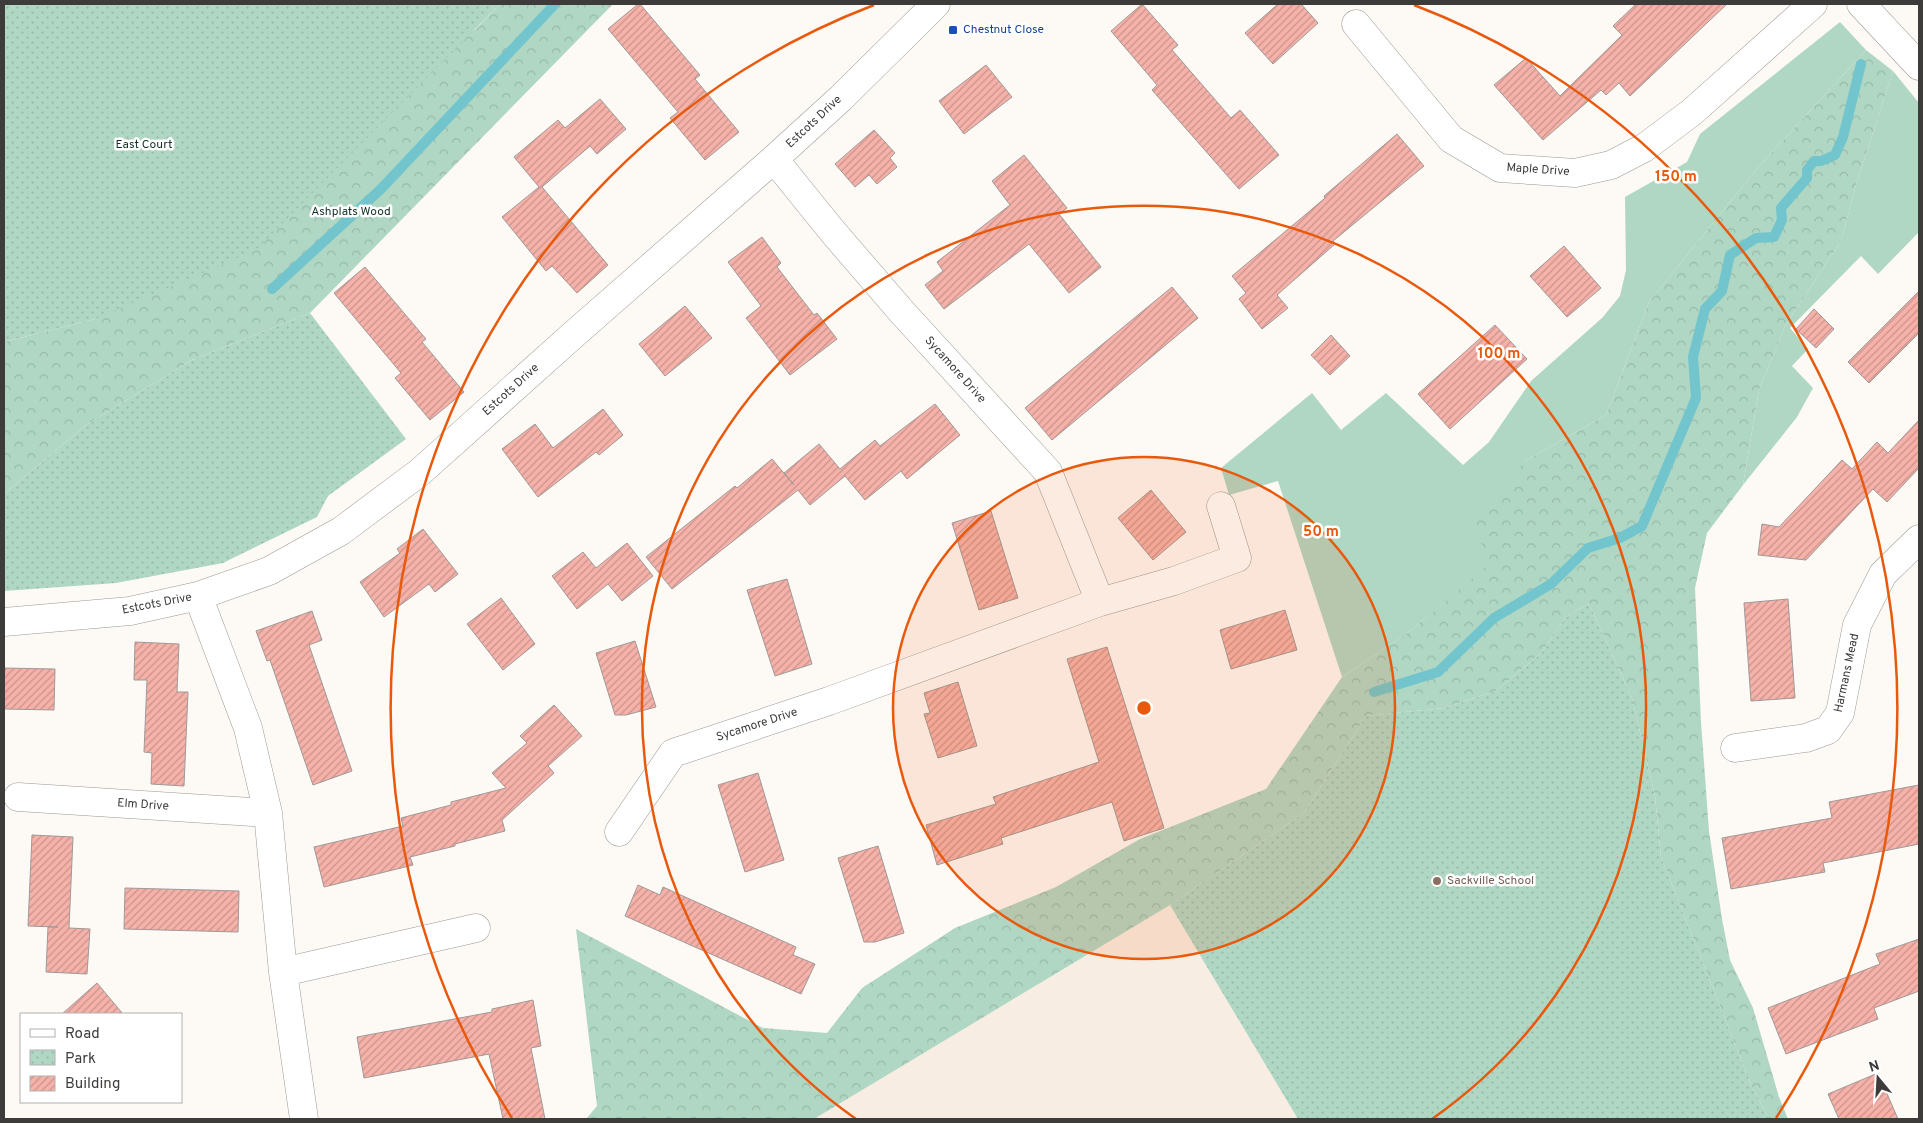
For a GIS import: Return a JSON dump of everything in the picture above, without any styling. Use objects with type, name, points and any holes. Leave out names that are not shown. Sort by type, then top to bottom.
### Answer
[{"type":"street","name":"Estcots Drive","points":[[4,622],[130,611],[198,596],[269,571],[342,531],[420,472],[774,159],[841,98],[936,4]]},
{"type":"street","name":"Maple Drive","points":[[1356,24],[1451,139],[1500,168],[1575,173],[1611,165],[1644,148],[1692,112],[1813,4]]},
{"type":"street","points":[[1861,4],[1919,66]]},
{"type":"street","name":"Sycamore Drive","points":[[774,159],[833,232],[902,312],[1048,472],[1100,602]]},
{"type":"street","name":"Sycamore Drive","points":[[619,832],[673,753],[829,701],[1100,602],[1174,581],[1237,558],[1221,506]]},
{"type":"street","name":"Harmans Mead","points":[[1735,748],[1806,738],[1828,730],[1840,713],[1857,624],[1883,574],[1919,539]]},
{"type":"street","points":[[198,596],[248,728],[268,813],[283,972],[304,1119]]},
{"type":"street","name":"Elm Drive","points":[[18,797],[268,813]]},
{"type":"street","points":[[283,972],[476,928]]},
{"type":"shaded area","name":"Sackville School","points":[[1304,813],[1661,857],[1752,1087],[1769,1119],[814,1119],[1170,905]]},
{"type":"green space","name":"East Court","points":[[4,4],[500,4],[256,250],[95,319],[4,342]]},
{"type":"green space","name":"Ashplats Wood","points":[[500,4],[613,4],[310,313],[192,360],[86,425],[4,494],[4,342],[95,319],[477,28]]},
{"type":"green space","points":[[1840,22],[1866,50],[1760,165],[1649,302],[1606,415],[1525,461],[1489,565],[1410,631],[1342,677],[1278,481],[1229,495],[1221,468],[1312,393],[1341,430],[1386,393],[1463,465],[1489,442],[1531,381],[1602,318],[1620,296],[1626,270],[1625,197],[1687,162],[1700,134]]},
{"type":"green space","points":[[1866,50],[1893,71],[1856,185],[1841,241],[1785,326],[1759,390],[1743,485],[1707,533],[1695,588],[1701,722],[1709,831],[1722,919],[1730,960],[1753,1008],[1779,1097],[1788,1119],[1769,1119],[1752,1087],[1661,857],[1655,796],[1632,698],[1589,603],[1565,618],[1542,652],[1496,691],[1444,708],[1366,716],[1304,813],[1170,905],[814,1119],[586,1119],[597,1106],[576,929],[763,1028],[827,1033],[862,988],[955,928],[1056,887],[1140,839],[1266,789],[1342,677],[1410,631],[1488,565],[1475,523],[1525,461],[1606,415],[1649,302],[1760,165]]},
{"type":"green space","points":[[1893,71],[1919,103],[1919,232],[1878,274],[1861,256],[1790,328],[1808,349],[1792,366],[1813,388],[1797,417],[1743,485],[1759,390],[1785,326],[1841,241],[1856,185]]},
{"type":"green space","points":[[310,313],[406,439],[328,496],[317,517],[223,563],[116,583],[4,591],[4,494],[86,425],[192,360]]},
{"type":"green space","name":"Sackville School","points":[[1589,603],[1632,698],[1655,796],[1661,857],[1752,1087],[1769,1119],[1298,1119],[1170,905],[1304,813],[1366,716],[1444,708],[1496,691],[1542,652],[1565,618]]},
{"type":"building","points":[[640,4],[700,75],[695,79],[739,132],[705,160],[670,118],[678,112],[608,29]]},
{"type":"building","points":[[1142,4],[1178,45],[1172,50],[1231,118],[1240,110],[1279,155],[1239,189],[1152,90],[1157,85],[1111,31]]},
{"type":"building","points":[[1278,4],[1301,4],[1318,23],[1273,64],[1245,33]]},
{"type":"building","points":[[1636,4],[1727,4],[1630,96],[1619,83],[1606,95],[1601,90],[1543,140],[1494,85],[1526,58],[1560,96],[1622,35],[1613,26]]},
{"type":"building","points":[[986,65],[1012,97],[964,134],[939,101]]},
{"type":"building","points":[[600,99],[626,129],[597,154],[590,146],[542,187],[608,265],[577,293],[552,266],[546,271],[502,217],[539,187],[514,157],[558,120],[565,128]]},
{"type":"building","points":[[874,130],[895,153],[890,158],[897,167],[877,184],[869,175],[855,187],[835,164]]},
{"type":"building","points":[[1397,134],[1424,166],[1333,241],[1335,244],[1277,295],[1288,308],[1262,329],[1239,299],[1246,293],[1232,276],[1325,198],[1324,196]]},
{"type":"building","points":[[1024,155],[1067,208],[1059,214],[1101,267],[1069,293],[1029,244],[944,309],[925,285],[943,271],[937,262],[1010,205],[992,181]]},
{"type":"building","points":[[762,237],[781,263],[777,267],[814,315],[817,313],[837,339],[790,375],[746,318],[761,306],[728,262]]},
{"type":"building","points":[[1564,246],[1601,288],[1567,317],[1530,276]]},
{"type":"building","points":[[365,267],[426,339],[422,342],[464,392],[430,420],[395,378],[401,373],[334,293]]},
{"type":"building","points":[[1172,287],[1198,318],[1052,440],[1025,408]]},
{"type":"building","points":[[1919,291],[1919,333],[1869,383],[1848,362]]},
{"type":"building","points":[[685,306],[712,338],[665,376],[639,344]]},
{"type":"building","points":[[1814,309],[1834,329],[1816,348],[1796,329]]},
{"type":"building","points":[[1495,325],[1527,359],[1450,429],[1418,394]]},
{"type":"building","points":[[1331,335],[1350,356],[1330,375],[1311,355]]},
{"type":"building","points":[[935,404],[960,435],[907,479],[901,471],[865,500],[845,476],[810,505],[798,490],[672,589],[646,557],[772,459],[794,485],[784,473],[819,444],[840,469],[875,440],[880,446]]},
{"type":"building","points":[[603,409],[623,435],[599,455],[596,452],[538,497],[502,449],[535,424],[553,448]]},
{"type":"building","points":[[1919,420],[1919,468],[1887,502],[1873,489],[1806,560],[1758,555],[1762,524],[1779,527],[1842,460],[1852,469],[1877,442],[1888,453]]},
{"type":"building","points":[[1151,490],[1186,532],[1153,560],[1118,518]]},
{"type":"building","points":[[991,511],[1018,598],[979,610],[952,523]]},
{"type":"building","points":[[423,529],[458,574],[435,592],[429,584],[384,617],[360,582],[400,553],[397,549]]},
{"type":"building","points":[[627,543],[653,576],[622,601],[608,584],[577,609],[552,576],[583,552],[596,568]]},
{"type":"building","points":[[787,579],[812,664],[775,676],[747,590]]},
{"type":"building","points":[[501,598],[535,644],[503,670],[467,624]]},
{"type":"building","points":[[1788,599],[1795,698],[1751,701],[1744,603]]},
{"type":"building","points":[[1285,610],[1297,650],[1231,669],[1220,630]]},
{"type":"building","points":[[312,611],[322,640],[309,645],[352,771],[313,785],[270,660],[267,661],[256,631]]},
{"type":"building","points":[[635,641],[656,707],[626,715],[615,715],[596,653]]},
{"type":"building","points":[[135,642],[179,644],[177,692],[188,692],[184,786],[151,784],[152,753],[144,752],[147,680],[134,680]]},
{"type":"building","points":[[1107,647],[1164,828],[1124,841],[1112,802],[1001,838],[1003,844],[937,865],[926,825],[996,804],[993,797],[1099,762],[1067,659]]},
{"type":"building","points":[[4,668],[55,669],[54,710],[4,709]]},
{"type":"building","points":[[958,682],[977,746],[938,758],[924,714],[930,713],[924,693]]},
{"type":"building","points":[[554,705],[582,736],[548,766],[554,773],[502,820],[505,831],[410,857],[413,865],[324,887],[314,847],[403,826],[401,818],[451,805],[451,802],[506,788],[492,773],[527,743],[520,736]]},
{"type":"building","points":[[758,773],[784,860],[745,872],[718,785]]},
{"type":"building","points":[[1919,785],[1919,844],[1823,863],[1825,872],[1731,889],[1722,838],[1832,818],[1829,802]]},
{"type":"building","points":[[32,835],[73,837],[69,928],[90,929],[87,974],[46,972],[48,927],[58,927],[28,926]]},
{"type":"building","points":[[878,846],[904,933],[875,942],[864,942],[838,858]]},
{"type":"building","points":[[638,885],[660,895],[663,887],[796,947],[793,955],[815,964],[801,994],[625,916]]},
{"type":"building","points":[[125,888],[239,891],[238,932],[124,929]]},
{"type":"building","points":[[1919,939],[1919,991],[1874,1008],[1878,1019],[1786,1054],[1768,1008],[1880,964],[1876,954]]},
{"type":"building","points":[[97,983],[122,1013],[63,1013]]},
{"type":"building","points":[[533,1000],[541,1046],[531,1048],[545,1119],[503,1119],[489,1054],[364,1078],[357,1037],[492,1012],[492,1009]]},
{"type":"building","points":[[1878,1073],[1898,1119],[1839,1119],[1828,1094]]},
{"type":"waterway","points":[[272,289],[381,189],[555,4]]},
{"type":"waterway","points":[[1374,692],[1438,672],[1494,618],[1551,584],[1588,548],[1620,538],[1642,526],[1696,398],[1693,357],[1705,309],[1722,291],[1730,255],[1756,238],[1774,237],[1782,220],[1781,208],[1807,178],[1807,170],[1814,161],[1821,161],[1835,155],[1843,137],[1861,64]]},
{"type":"place","name":"Chestnut Close","points":[[953,30]]},
{"type":"place","name":"Sackville School","points":[[1437,881]]}]
